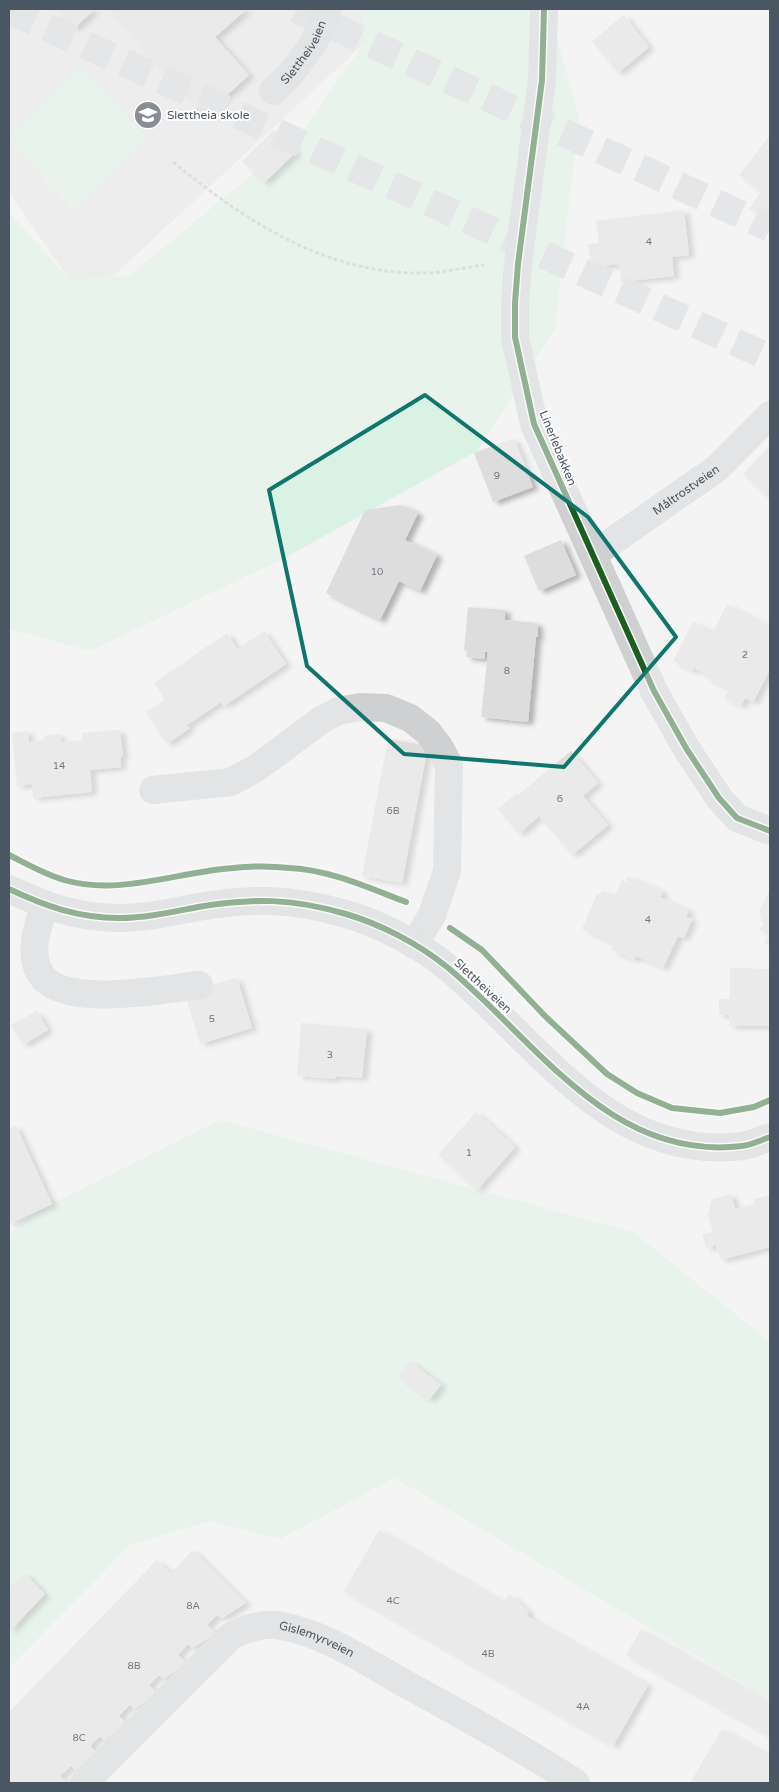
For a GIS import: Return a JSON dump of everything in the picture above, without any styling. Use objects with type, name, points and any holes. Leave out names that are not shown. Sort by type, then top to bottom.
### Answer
[{"type":"street","name":"Slettheiveien","points":[[272,91],[290,76],[314,43],[327,9]]},
{"type":"street","name":"Linerlebakken","points":[[544,9],[542,80],[518,264],[515,337],[534,424],[654,691],[686,748],[718,798],[737,818],[770,831]]},
{"type":"street","name":"Måltrostveien","points":[[594,554],[716,468],[770,415]]},
{"type":"street","points":[[153,790],[231,782],[258,767],[321,720],[338,712],[360,707],[386,708],[410,718],[428,732],[440,748],[449,765],[447,871],[432,916],[414,946]]},
{"type":"street","name":"Slettheiveien","points":[[9,889],[44,906],[72,913],[118,918],[151,917],[198,907],[276,900],[311,905],[348,914],[382,928],[446,966],[566,1081],[639,1131],[672,1141],[706,1146],[743,1146],[770,1137]]},
{"type":"street","points":[[44,906],[36,931],[34,956],[40,974],[54,986],[75,993],[107,994],[199,985]]},
{"type":"street","name":"Gislemyrveien","points":[[84,1783],[232,1636],[247,1628],[269,1624],[283,1626],[323,1640],[359,1658],[485,1728],[576,1783]]},
{"type":"path","points":[[173,162],[236,210],[278,234],[329,259],[365,268],[428,273],[496,263],[518,264]]},
{"type":"highlighted area","points":[[425,395],[588,517],[676,637],[564,767],[404,754],[307,666],[269,490]]},
{"type":"shaded area","name":"Slettheia skole","points":[[9,9],[375,9],[369,39],[85,302],[9,192]]},
{"type":"green space","points":[[361,9],[549,9],[579,118],[555,329],[477,451],[283,559],[90,651],[9,629],[9,212],[69,279],[129,276],[299,136],[365,42]]},
{"type":"green space","points":[[80,67],[148,138],[73,209],[9,142],[9,136]]},
{"type":"green space","points":[[220,1120],[633,1232],[770,1342],[770,1699],[395,1478],[280,1539],[210,1521],[130,1545],[9,1668],[9,1235],[35,1212]]},
{"type":"building","points":[[55,9],[95,9],[73,29]]},
{"type":"building","points":[[108,9],[247,9],[215,37],[249,75],[204,116]]},
{"type":"building","points":[[624,15],[649,47],[618,73],[592,41]]},
{"type":"building","points":[[273,130],[296,152],[264,183],[242,161]]},
{"type":"building","points":[[770,135],[770,220],[749,209],[761,192],[739,175]]},
{"type":"building","points":[[684,210],[689,255],[672,257],[674,276],[621,282],[619,264],[602,266],[601,263],[591,264],[588,244],[599,243],[596,221]]},
{"type":"building","points":[[514,438],[533,487],[493,502],[474,453]]},
{"type":"building","points":[[770,445],[770,491],[766,496],[743,474]]},
{"type":"building","points":[[401,505],[418,513],[405,540],[437,555],[420,591],[399,581],[380,620],[326,593],[365,510]]},
{"type":"building","points":[[561,540],[576,575],[539,591],[524,556]]},
{"type":"building","points":[[727,604],[770,627],[770,670],[753,702],[745,698],[741,706],[724,698],[729,689],[705,677],[706,674],[694,668],[692,671],[673,661],[693,622],[713,632]]},
{"type":"building","points":[[468,607],[505,610],[505,620],[537,623],[538,637],[536,637],[528,722],[481,717],[488,652],[485,652],[485,659],[466,657],[467,651],[464,650]]},
{"type":"building","points":[[264,631],[286,664],[224,706],[221,702],[187,725],[190,728],[167,744],[146,712],[165,700],[154,683],[227,633],[237,649]]},
{"type":"building","points":[[120,730],[123,757],[120,757],[121,767],[90,770],[92,792],[33,798],[32,784],[17,786],[12,733],[28,731],[29,742],[44,740],[44,736],[60,734],[61,742],[83,740],[82,733]]},
{"type":"building","points":[[388,739],[428,746],[402,883],[362,876]]},
{"type":"building","points":[[571,751],[598,783],[583,796],[608,825],[572,855],[539,816],[519,834],[498,809]]},
{"type":"building","points":[[628,876],[663,891],[660,897],[689,910],[686,917],[692,919],[684,938],[678,936],[663,968],[636,956],[634,960],[611,950],[614,944],[582,929],[597,894],[600,895],[602,891],[615,896],[622,880],[626,882]]},
{"type":"building","points":[[770,889],[770,947],[764,942],[769,937],[759,929],[763,925],[759,912]]},
{"type":"building","points":[[730,968],[770,969],[770,1026],[729,1026],[730,1015],[719,1015],[719,999],[730,999]]},
{"type":"building","points":[[237,978],[252,1028],[200,1044],[187,1001],[210,994],[207,986]]},
{"type":"building","points":[[37,1011],[48,1030],[23,1045],[11,1025]]},
{"type":"building","points":[[301,1023],[367,1029],[362,1078],[336,1076],[336,1079],[297,1076]]},
{"type":"building","points":[[476,1112],[515,1147],[477,1190],[438,1155]]},
{"type":"building","points":[[16,1126],[52,1204],[9,1224],[9,1129]]},
{"type":"building","points":[[731,1194],[735,1209],[755,1204],[754,1199],[770,1195],[770,1247],[721,1260],[716,1245],[706,1248],[702,1234],[713,1232],[708,1215],[712,1199]]},
{"type":"building","points":[[410,1361],[441,1385],[429,1400],[398,1376]]},
{"type":"building","points":[[379,1530],[503,1602],[510,1594],[529,1612],[527,1616],[648,1685],[613,1746],[344,1591]]},
{"type":"building","points":[[193,1550],[246,1603],[222,1618],[217,1615],[207,1625],[216,1634],[192,1648],[188,1644],[178,1655],[187,1664],[163,1679],[159,1675],[149,1685],[158,1694],[134,1709],[130,1705],[119,1716],[128,1725],[104,1740],[100,1736],[90,1746],[98,1755],[75,1770],[71,1766],[60,1776],[68,1783],[9,1783],[9,1712],[157,1560],[171,1573]]},
{"type":"building","points":[[24,1573],[45,1594],[9,1632],[9,1588]]},
{"type":"building","points":[[641,1630],[770,1703],[770,1736],[626,1655]]},
{"type":"building","points":[[722,1729],[770,1756],[770,1783],[690,1783]]},
{"type":"tunnel","points":[[296,9],[770,228]]},
{"type":"tunnel","points":[[9,10],[770,358]]},
{"type":"cycle path","points":[[544,9],[542,80],[518,264],[515,303],[515,337],[534,424],[654,691],[686,748],[719,798],[737,818],[770,831]]},
{"type":"cycle path","points":[[9,855],[64,880],[106,885],[127,884],[240,867],[305,869],[335,876],[406,902]]},
{"type":"cycle path","points":[[9,889],[62,910],[90,916],[139,917],[218,904],[272,901],[308,905],[359,918],[386,929],[412,943],[447,967],[578,1090],[614,1116],[653,1135],[695,1146],[742,1146],[770,1137]]},
{"type":"cycle path","points":[[450,928],[482,950],[546,1017],[607,1074],[637,1093],[672,1108],[720,1113],[754,1107],[770,1100]]},
{"type":"place","name":"Slettheia skole","points":[[148,115]]}]
